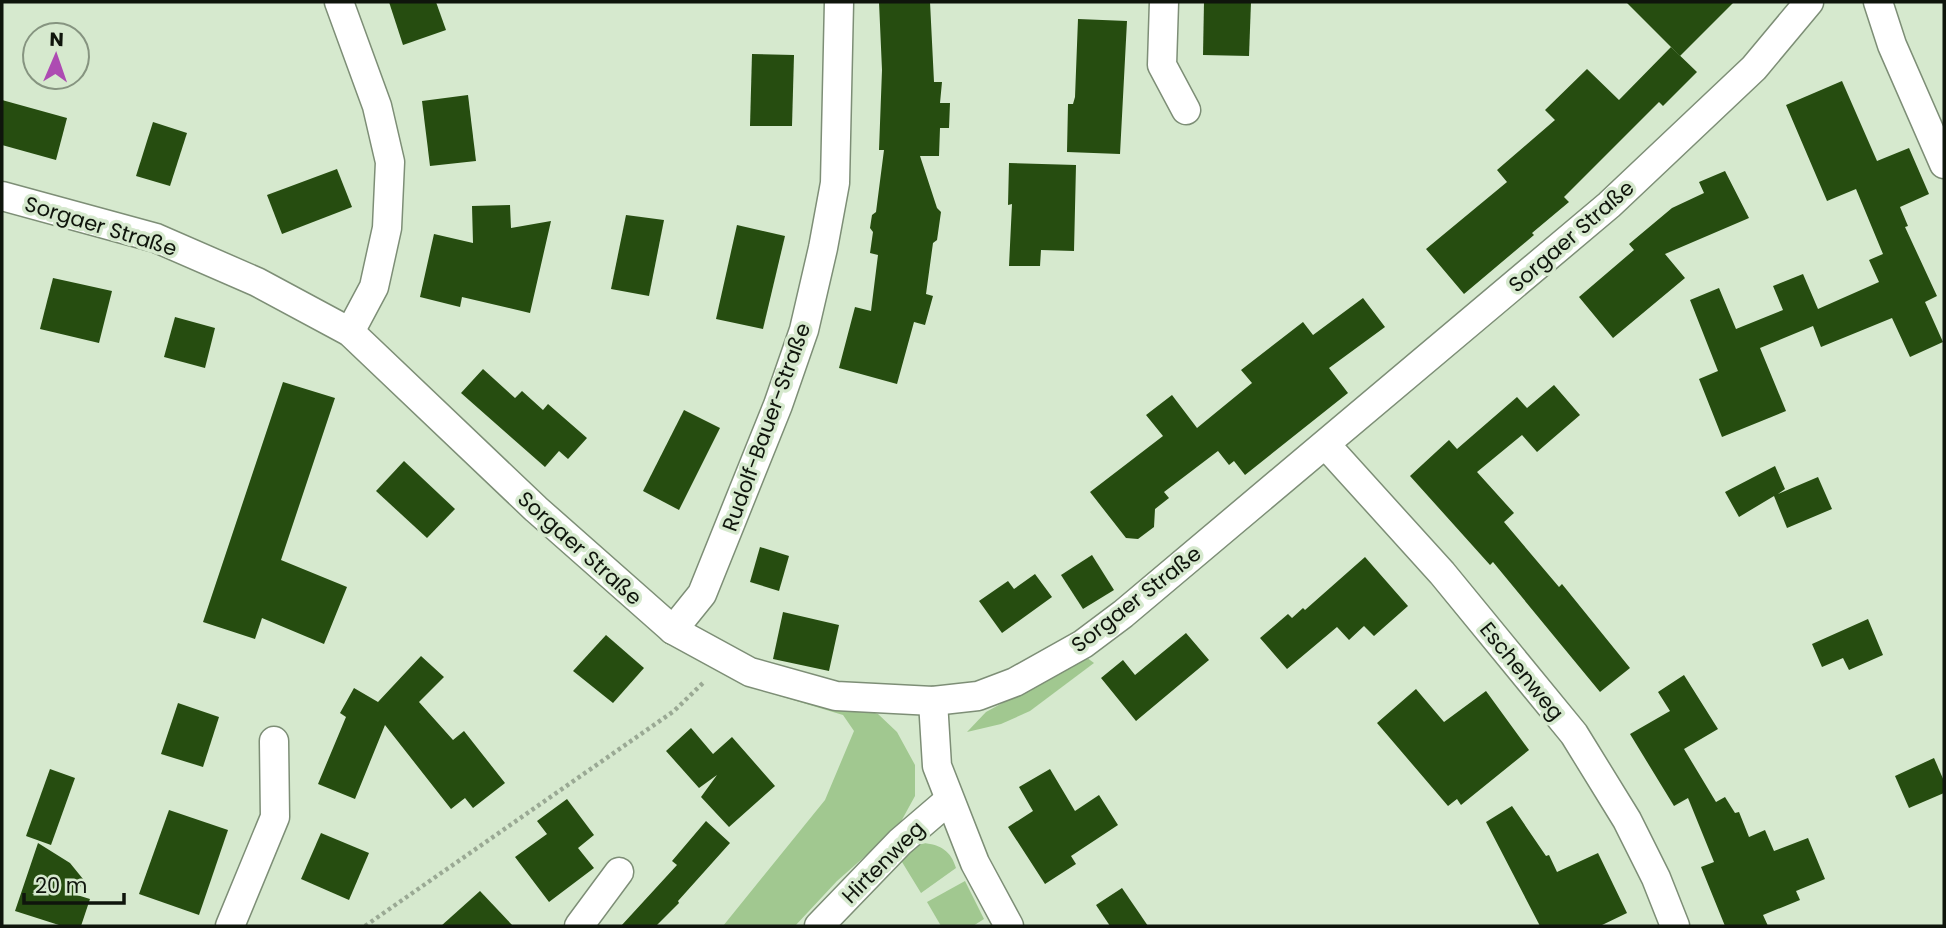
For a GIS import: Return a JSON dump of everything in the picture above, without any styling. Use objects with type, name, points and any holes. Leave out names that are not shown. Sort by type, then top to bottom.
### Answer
[{"type":"street","points":[[339,2],[377,106],[390,162],[387,228],[374,287],[350,332]]},
{"type":"street","name":"Rudolf-Bauer-Straße","points":[[673,630],[702,594],[778,405],[804,330],[835,183],[839,2]]},
{"type":"street","points":[[1164,2],[1162,65],[1186,110]]},
{"type":"street","name":"Sorgaer Straße","points":[[2,196],[156,238],[257,282],[350,332],[536,509],[673,630],[726,661],[750,672],[836,695],[933,701],[978,696],[1015,682],[1083,644],[1123,614],[1609,205],[1754,68],[1809,2]]},
{"type":"street","points":[[1878,2],[1892,45],[1944,164]]},
{"type":"street","name":"Eschenweg","points":[[1326,444],[1442,573],[1574,734],[1627,820],[1656,878],[1675,926]]},
{"type":"street","points":[[933,701],[937,766],[975,863],[1009,926]]},
{"type":"street","points":[[230,926],[275,817],[274,741]]},
{"type":"street","name":"Hirtenweg","points":[[819,926],[900,842],[949,800]]},
{"type":"street","points":[[579,926],[619,872]]},
{"type":"path","points":[[365,926],[674,710],[726,661]]},
{"type":"green space","points":[[1086,657],[1094,663],[1030,711],[1001,724],[967,732],[986,712]]},
{"type":"green space","points":[[769,689],[878,714],[897,732],[915,765],[915,796],[898,827],[837,881],[795,926],[723,926],[825,800],[854,731],[843,715],[763,691]]},
{"type":"green space","points":[[924,843],[944,850],[956,868],[921,893],[902,862],[838,926],[834,926],[913,846]]},
{"type":"green space","points":[[965,881],[984,919],[973,926],[941,926],[927,902]]},
{"type":"building","points":[[389,2],[436,2],[446,30],[403,45]]},
{"type":"building","points":[[879,2],[930,2],[934,82],[942,82],[940,103],[950,103],[949,128],[940,128],[939,156],[920,156],[937,208],[941,212],[937,240],[933,243],[926,294],[933,296],[925,325],[914,322],[897,384],[839,368],[855,307],[871,311],[878,255],[870,253],[873,232],[870,228],[872,215],[876,212],[884,150],[879,150],[882,70]]},
{"type":"building","points":[[1204,2],[1251,2],[1249,56],[1203,55]]},
{"type":"building","points":[[1626,2],[1734,2],[1680,56]]},
{"type":"building","points":[[1078,19],[1127,21],[1120,154],[1067,152],[1068,104],[1073,104],[1075,97]]},
{"type":"building","points":[[1671,47],[1697,72],[1663,106],[1659,102],[1564,197],[1569,202],[1464,294],[1426,249],[1507,182],[1497,170],[1555,120],[1545,110],[1587,69],[1619,100]]},
{"type":"building","points":[[752,54],[794,55],[792,126],[750,126]]},
{"type":"building","points":[[1842,81],[1877,161],[1909,148],[1929,194],[1900,207],[1908,226],[1905,227],[1937,296],[1925,302],[1943,342],[1910,357],[1892,318],[1821,347],[1813,326],[1760,348],[1786,411],[1722,437],[1699,379],[1718,371],[1690,300],[1719,288],[1736,329],[1783,310],[1773,286],[1803,274],[1818,309],[1879,282],[1869,260],[1883,254],[1856,189],[1827,201],[1786,105]]},
{"type":"building","points":[[468,95],[476,161],[430,166],[422,101]]},
{"type":"building","points":[[2,100],[67,118],[56,160],[2,145]]},
{"type":"building","points":[[153,122],[187,133],[170,186],[136,176]]},
{"type":"building","points":[[1009,163],[1076,165],[1074,251],[1041,250],[1040,266],[1009,266],[1012,204],[1008,205]]},
{"type":"building","points":[[337,169],[352,207],[282,234],[267,195]]},
{"type":"building","points":[[1725,171],[1749,218],[1665,254],[1685,278],[1613,338],[1579,297],[1634,250],[1629,244],[1672,208],[1704,193],[1699,182]]},
{"type":"building","points":[[510,205],[511,228],[551,221],[530,313],[462,297],[460,307],[420,297],[434,234],[473,243],[472,206]]},
{"type":"building","points":[[626,215],[664,220],[649,296],[611,289]]},
{"type":"building","points":[[737,225],[785,236],[763,329],[716,319]]},
{"type":"building","points":[[53,278],[112,291],[99,343],[40,329]]},
{"type":"building","points":[[1363,298],[1385,327],[1329,368],[1348,393],[1245,475],[1234,461],[1229,465],[1218,451],[1164,492],[1169,498],[1155,509],[1154,527],[1138,539],[1126,538],[1090,492],[1163,436],[1146,415],[1172,395],[1197,428],[1252,383],[1241,370],[1303,322],[1313,335]]},
{"type":"building","points":[[175,317],[215,328],[205,368],[164,357]]},
{"type":"building","points":[[483,369],[515,398],[522,391],[543,410],[548,404],[587,438],[568,459],[559,451],[545,467],[461,393]]},
{"type":"building","points":[[283,382],[335,398],[281,560],[347,587],[324,644],[262,618],[255,639],[203,622]]},
{"type":"building","points":[[1554,385],[1580,415],[1537,452],[1522,435],[1477,472],[1514,513],[1504,522],[1559,587],[1562,584],[1630,668],[1600,692],[1493,562],[1490,565],[1410,476],[1449,440],[1457,449],[1517,397],[1527,408]]},
{"type":"building","points":[[684,410],[720,428],[679,510],[643,491]]},
{"type":"building","points":[[404,461],[455,509],[427,538],[376,491]]},
{"type":"building","points":[[1775,466],[1785,489],[1778,494],[1818,477],[1832,509],[1787,528],[1774,496],[1739,517],[1725,492]]},
{"type":"building","points":[[760,547],[789,556],[779,591],[750,582]]},
{"type":"building","points":[[1092,555],[1114,590],[1083,609],[1061,575]]},
{"type":"building","points":[[1365,557],[1408,606],[1374,636],[1364,626],[1349,640],[1337,627],[1287,669],[1260,638],[1288,614],[1292,618],[1303,608],[1305,610]]},
{"type":"building","points":[[1035,574],[1052,597],[1002,633],[979,601],[1008,581],[1014,589]]},
{"type":"building","points":[[783,612],[839,625],[829,671],[773,659]]},
{"type":"building","points":[[1868,619],[1883,655],[1849,670],[1843,658],[1822,667],[1812,644]]},
{"type":"building","points":[[1186,633],[1209,660],[1136,721],[1101,678],[1123,660],[1135,675]]},
{"type":"building","points":[[606,635],[644,668],[613,703],[573,671]]},
{"type":"building","points":[[421,656],[444,677],[419,702],[453,740],[464,731],[505,783],[473,808],[465,798],[451,809],[385,725],[355,799],[318,784],[346,717],[340,713],[354,688],[378,702]]},
{"type":"building","points":[[1684,675],[1718,729],[1684,749],[1716,802],[1725,797],[1735,813],[1739,812],[1749,837],[1765,830],[1774,851],[1808,838],[1825,879],[1796,891],[1800,900],[1763,915],[1768,926],[1725,926],[1701,867],[1714,862],[1688,798],[1674,806],[1630,734],[1670,711],[1658,692]]},
{"type":"building","points":[[1416,689],[1444,722],[1486,691],[1529,750],[1461,805],[1457,799],[1448,806],[1377,723]]},
{"type":"building","points":[[178,703],[219,717],[203,767],[161,754]]},
{"type":"building","points":[[691,728],[713,754],[732,737],[775,786],[729,827],[701,797],[717,775],[699,788],[666,751]]},
{"type":"building","points":[[1934,758],[1944,781],[1944,793],[1909,808],[1895,776]]},
{"type":"building","points":[[50,769],[75,778],[51,845],[26,836]]},
{"type":"building","points":[[1050,769],[1075,811],[1099,795],[1118,825],[1071,856],[1076,864],[1045,884],[1008,827],[1033,811],[1019,787]]},
{"type":"building","points":[[567,799],[594,835],[578,848],[594,868],[549,902],[515,857],[547,834],[537,821]]},
{"type":"building","points":[[1512,806],[1546,856],[1549,855],[1557,872],[1598,853],[1627,913],[1600,926],[1540,926],[1486,822]]},
{"type":"building","points":[[169,810],[228,830],[199,915],[139,894]]},
{"type":"building","points":[[706,821],[730,843],[656,926],[621,926],[677,865],[672,861]]},
{"type":"building","points":[[321,833],[369,853],[349,900],[301,879]]},
{"type":"building","points":[[38,843],[70,863],[83,879],[77,895],[90,899],[81,926],[62,926],[15,911]]},
{"type":"building","points":[[1122,888],[1148,926],[1110,926],[1096,905]]},
{"type":"building","points":[[480,891],[513,926],[441,926]]}]
